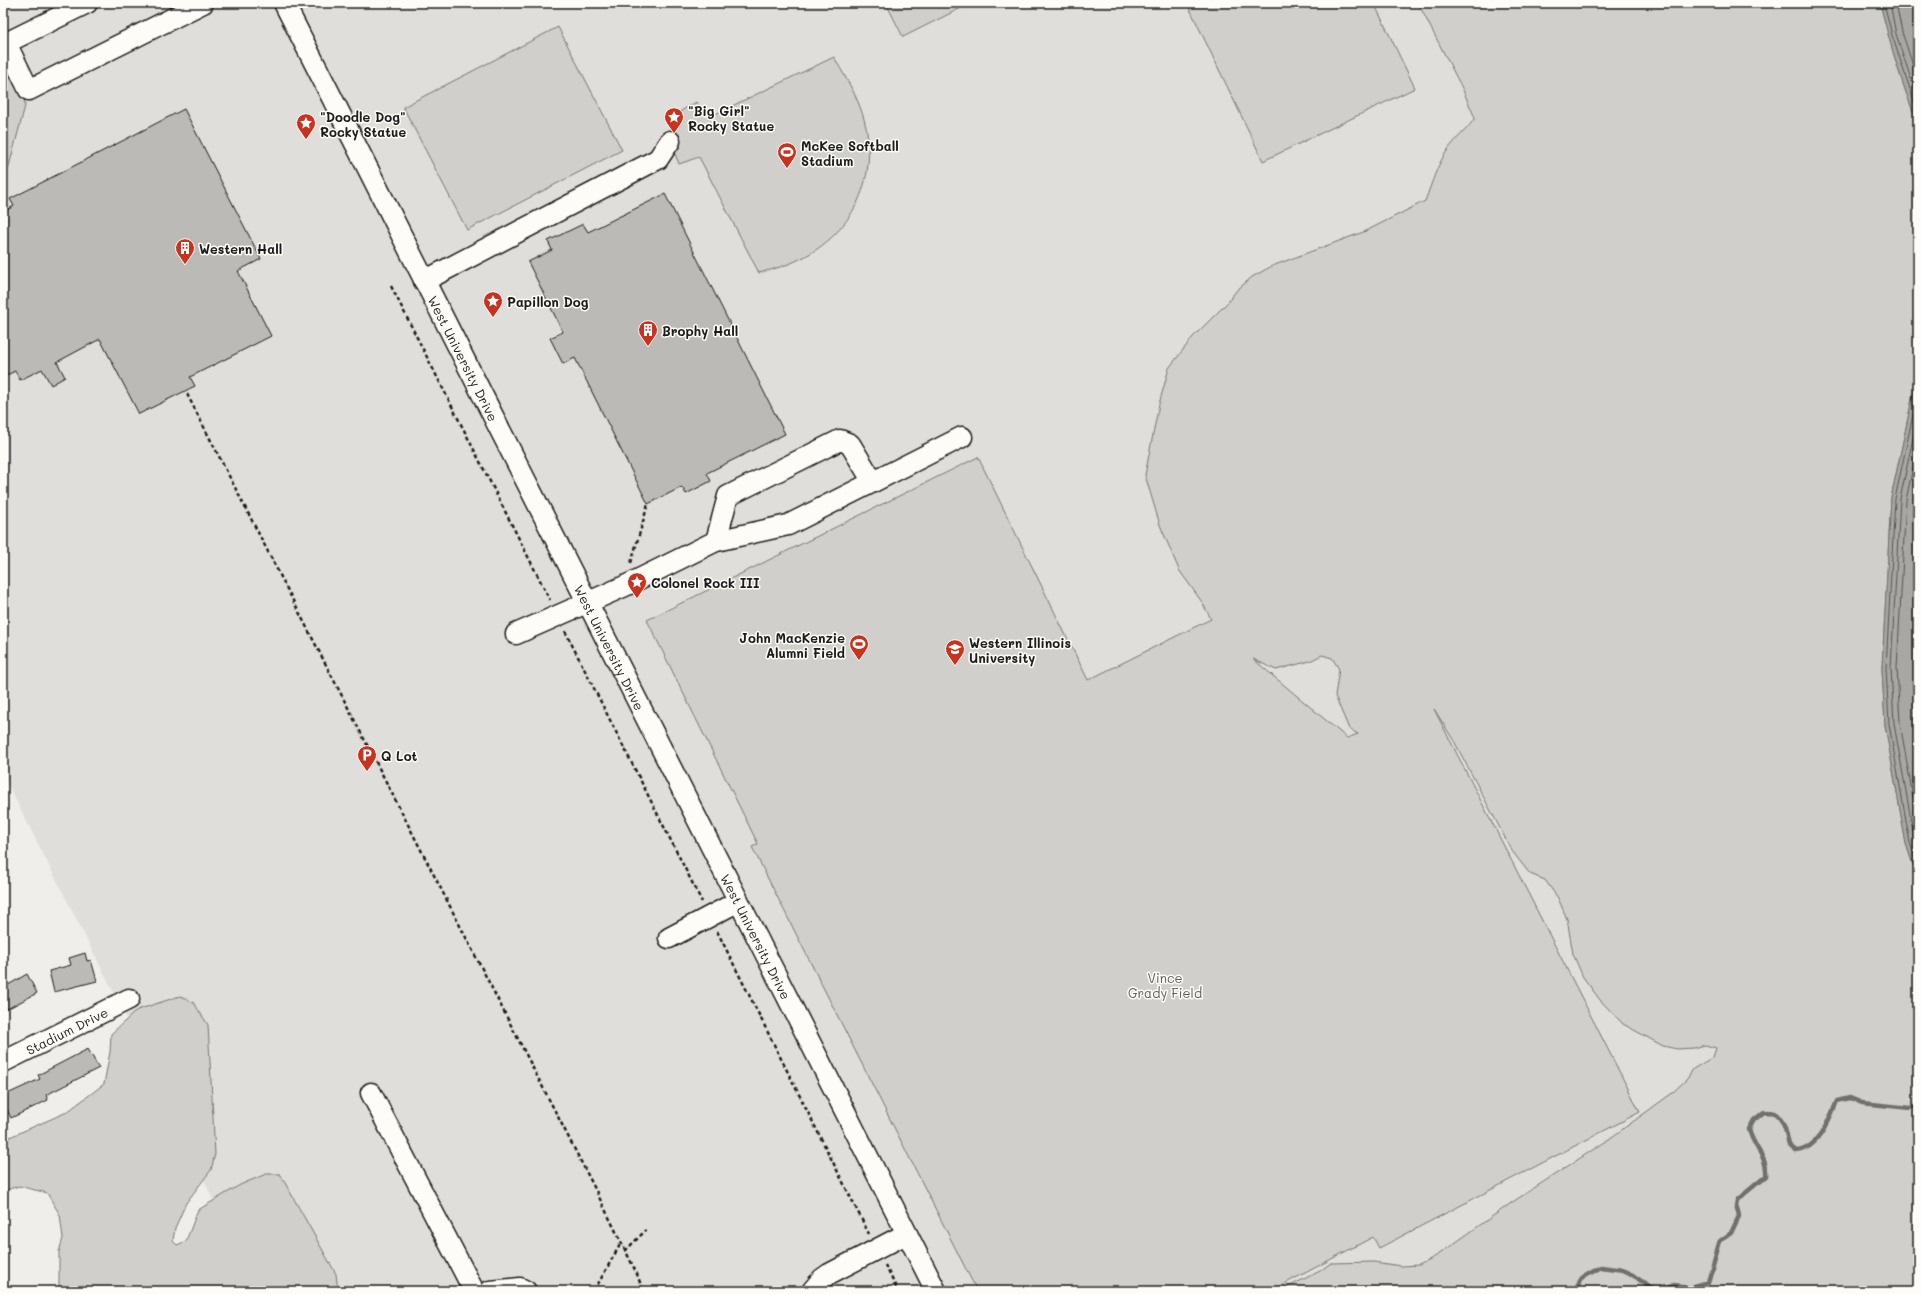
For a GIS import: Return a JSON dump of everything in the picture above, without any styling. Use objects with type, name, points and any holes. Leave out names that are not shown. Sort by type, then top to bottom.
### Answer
[{"type":"street","points":[[87,3],[6,43],[29,90],[203,3]]},
{"type":"street","name":"West University Drive","points":[[284,3],[737,902],[936,1291]]},
{"type":"street","points":[[424,281],[658,159],[670,141]]},
{"type":"street","points":[[516,634],[625,586],[716,541],[788,525],[962,438]]},
{"type":"street","points":[[716,541],[728,496],[840,440],[850,444],[873,482]]},
{"type":"street","points":[[669,938],[737,902]]},
{"type":"street","name":"Stadium Drive","points":[[3,1062],[129,999]]},
{"type":"street","points":[[371,1093],[474,1291]]},
{"type":"street","points":[[812,1291],[822,1279],[906,1234]]},
{"type":"street","points":[[490,1291],[520,1288],[526,1291]]},
{"type":"path","points":[[392,286],[898,1291]]},
{"type":"path","points":[[187,394],[621,1242],[637,1274],[643,1291]]},
{"type":"path","points":[[625,586],[648,504]]},
{"type":"path","points":[[625,1251],[646,1230]]},
{"type":"path","points":[[594,1291],[621,1242]]},
{"type":"shaded area","name":"Western Illinois University","points":[[3,3],[1830,3],[1918,207],[1918,1133],[1803,1291],[256,1291],[139,1042],[3,775]]},
{"type":"green space","points":[[886,3],[971,3],[903,37]]},
{"type":"green space","points":[[1187,3],[1374,3],[1415,88],[1263,161]]},
{"type":"green space","name":"Vince Grady Field","points":[[1418,3],[1880,3],[1897,64],[1918,124],[1918,371],[1891,498],[1882,668],[1885,725],[1906,844],[1918,879],[1918,1291],[1280,1291],[1320,1271],[1331,1263],[1374,1262],[1401,1266],[1419,1265],[1438,1255],[1514,1201],[1605,1142],[1671,1094],[1687,1079],[1693,1069],[1713,1057],[1716,1048],[1705,1045],[1694,1048],[1677,1049],[1663,1046],[1623,1024],[1600,1000],[1583,977],[1573,954],[1567,919],[1558,898],[1545,880],[1530,874],[1512,851],[1454,741],[1434,709],[1640,1112],[1379,1248],[1373,1237],[1271,1291],[977,1291],[752,847],[758,844],[647,620],[978,457],[1088,680],[1211,619],[1202,602],[1179,570],[1160,525],[1145,475],[1159,404],[1169,368],[1193,337],[1228,302],[1236,291],[1252,277],[1272,266],[1366,231],[1425,201],[1441,160],[1452,144],[1475,118],[1462,88]],"holes":[[[1322,655],[1332,658],[1339,669],[1335,696],[1349,729],[1358,734],[1347,738],[1253,659],[1276,670],[1310,661]]]},
{"type":"green space","points":[[558,27],[622,150],[467,230],[403,107]]},
{"type":"green space","points":[[3,49],[23,89],[25,106],[5,181],[3,182]]},
{"type":"green space","name":"McKee Softball Stadium","points":[[834,57],[856,96],[865,125],[869,148],[867,170],[862,192],[853,212],[839,230],[822,245],[802,258],[781,267],[759,273],[699,157],[679,164],[670,141],[681,111],[696,102],[709,117]]},
{"type":"green space","points":[[180,996],[194,1003],[208,1025],[215,1154],[211,1170],[186,1203],[175,1228],[173,1241],[177,1245],[186,1241],[198,1210],[240,1185],[266,1174],[280,1174],[336,1274],[338,1291],[61,1291],[59,1287],[59,1252],[63,1238],[60,1215],[47,1193],[19,1186],[3,1191],[3,1140],[67,1112],[104,1084],[110,1052],[111,1034],[137,1010]]},
{"type":"water","points":[[1880,3],[1918,3],[1918,124],[1897,64]]},
{"type":"water","points":[[1918,371],[1918,879],[1906,844],[1885,725],[1882,668],[1891,498]]},
{"type":"building","name":"Western Hall","points":[[184,109],[261,259],[238,271],[271,336],[190,377],[195,386],[139,414],[100,339],[57,362],[65,377],[51,385],[42,369],[20,380],[15,371],[3,377],[3,212],[14,206],[10,199]]},
{"type":"building","name":"Brophy Hall","points":[[665,194],[785,434],[707,473],[711,481],[686,494],[682,487],[648,504],[575,358],[563,364],[550,338],[563,332],[528,262],[552,250],[548,241],[583,224],[588,232]]},
{"type":"building","points":[[85,953],[87,961],[91,960],[97,981],[54,992],[49,971],[71,965],[69,958]]},
{"type":"building","points":[[27,974],[37,993],[7,1009],[3,1002],[3,988]]},
{"type":"building","points":[[88,1049],[99,1068],[46,1095],[48,1100],[11,1118],[3,1101],[3,1096],[40,1079],[38,1075]]},
{"type":"waterway","points":[[1574,1291],[1582,1278],[1601,1267],[1623,1270],[1634,1275],[1649,1288],[1659,1291],[1674,1285],[1690,1287],[1708,1282],[1720,1241],[1731,1233],[1739,1216],[1736,1206],[1737,1200],[1766,1176],[1763,1157],[1754,1142],[1749,1129],[1754,1120],[1764,1112],[1771,1112],[1777,1115],[1784,1128],[1789,1145],[1796,1151],[1804,1149],[1817,1139],[1827,1124],[1837,1101],[1850,1098],[1862,1103],[1910,1108],[1918,1105]]},
{"type":"place","name":"\"Big Girl\" Rocky Statue","points":[[674,134]]},
{"type":"place","name":"\"Doodle Dog\" Rocky Statue","points":[[306,140]]},
{"type":"place","name":"McKee Softball Stadium","points":[[787,169]]},
{"type":"place","name":"Western Hall","points":[[185,265]]},
{"type":"place","name":"Papillon Dog","points":[[493,318]]},
{"type":"place","name":"Brophy Hall","points":[[648,347]]},
{"type":"place","name":"Colonel Rock III","points":[[637,599]]},
{"type":"place","name":"John MacKenzie Alumni Field","points":[[859,661]]},
{"type":"place","name":"Western Illinois University","points":[[955,666]]},
{"type":"place","name":"Q Lot","points":[[367,772]]}]
